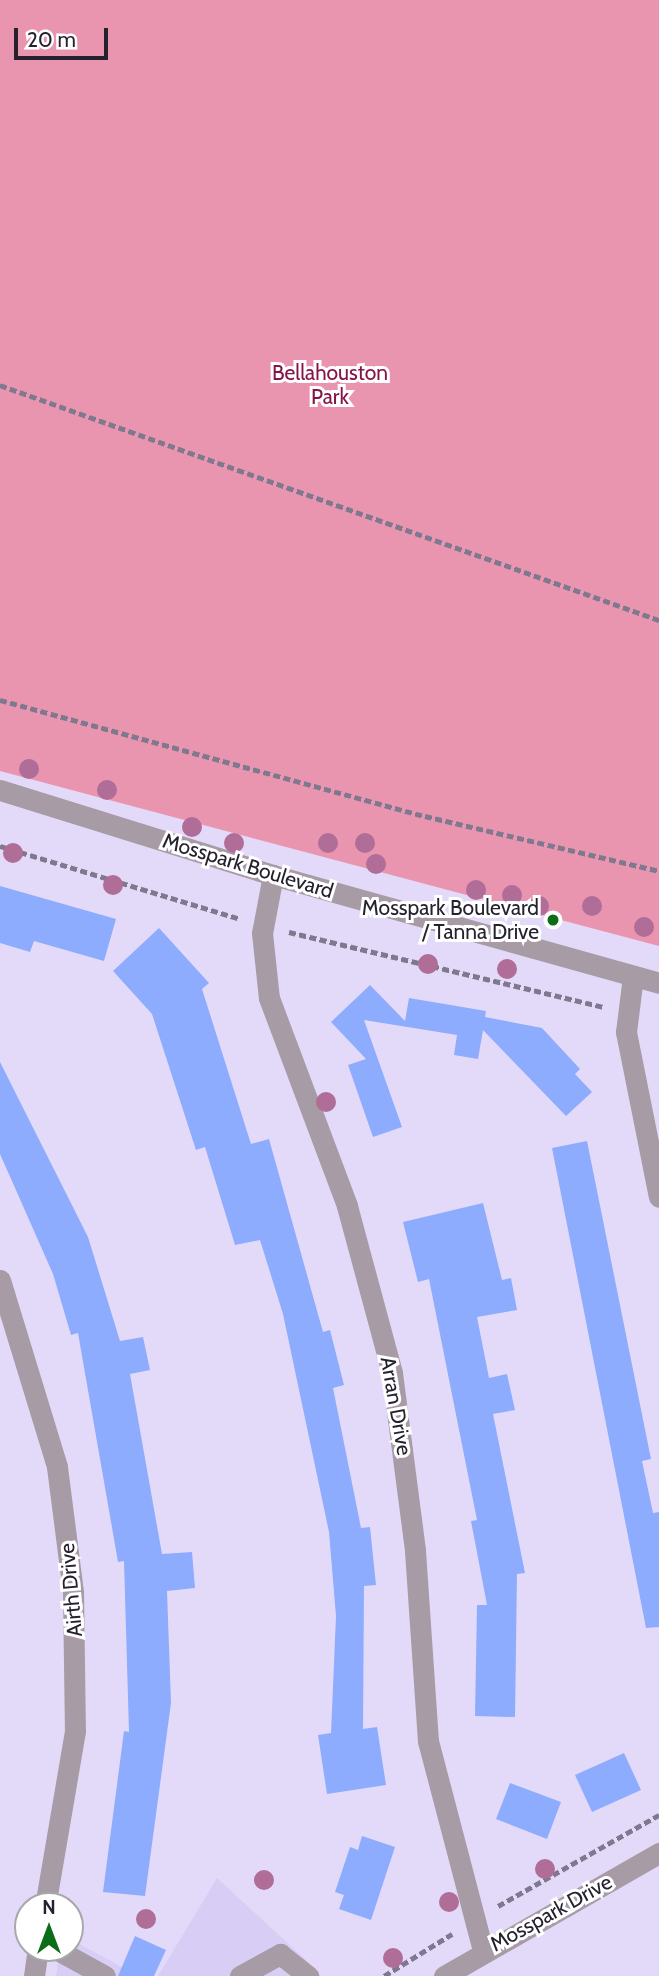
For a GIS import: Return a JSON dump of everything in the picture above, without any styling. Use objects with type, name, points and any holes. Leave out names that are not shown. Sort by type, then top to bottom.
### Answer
[{"type":"street","name":"Mosspark Boulevard","points":[[0,790],[273,875],[659,983]]},
{"type":"street","name":"Arran Drive","points":[[273,875],[264,926],[269,998],[347,1206],[392,1373],[415,1551],[428,1741],[483,1950]]},
{"type":"street","points":[[633,976],[626,1032],[659,1197]]},
{"type":"street","name":"Airth Drive","points":[[0,1280],[57,1467],[73,1592],[75,1731],[47,1892]]},
{"type":"street","name":"Mosspark Drive","points":[[444,1976],[483,1950],[659,1853]]},
{"type":"street","points":[[240,1976],[280,1954],[308,1976]]},
{"type":"street","points":[[80,1962],[105,1976]]},
{"type":"path","points":[[0,385],[659,620]]},
{"type":"path","points":[[0,700],[425,816],[659,871]]},
{"type":"path","points":[[0,846],[264,926],[628,1013]]},
{"type":"path","points":[[384,1976],[474,1920],[659,1815]]},
{"type":"shaded area","points":[[217,1878],[307,1961],[318,1976],[158,1976]]},
{"type":"shaded area","points":[[84,1947],[139,1976],[56,1976],[58,1962],[84,1962]]},
{"type":"green space","name":"Bellahouston Park","points":[[0,0],[659,0],[659,946],[0,771]]},
{"type":"building","points":[[0,886],[116,919],[104,961],[34,941],[30,952],[0,943]]},
{"type":"building","points":[[159,928],[209,983],[202,989],[251,1144],[269,1139],[323,1332],[330,1330],[344,1385],[333,1388],[361,1528],[370,1527],[376,1585],[364,1586],[363,1729],[377,1727],[386,1785],[327,1794],[318,1735],[331,1733],[336,1616],[329,1532],[283,1314],[260,1240],[235,1245],[205,1147],[196,1150],[152,1014],[113,971]]},
{"type":"building","points":[[370,985],[405,1021],[409,998],[486,1011],[485,1017],[542,1028],[580,1069],[575,1074],[592,1092],[566,1116],[483,1030],[478,1059],[454,1055],[457,1035],[364,1020],[402,1127],[373,1137],[348,1065],[366,1059],[331,1022]]},
{"type":"building","points":[[0,1062],[88,1237],[120,1341],[143,1337],[150,1370],[130,1374],[162,1554],[192,1552],[195,1588],[167,1591],[171,1703],[145,1896],[103,1892],[124,1731],[129,1732],[124,1561],[118,1562],[78,1333],[71,1335],[53,1274],[0,1154]]},
{"type":"building","points":[[587,1141],[651,1459],[642,1461],[653,1513],[659,1512],[659,1627],[646,1628],[552,1148]]},
{"type":"building","points":[[483,1203],[502,1280],[511,1278],[517,1310],[477,1317],[489,1378],[507,1374],[515,1410],[493,1414],[525,1573],[517,1574],[515,1717],[475,1716],[477,1605],[487,1605],[471,1521],[477,1520],[429,1279],[418,1282],[403,1222]]},
{"type":"building","points":[[624,1753],[641,1790],[592,1812],[575,1775]]},
{"type":"building","points":[[510,1783],[561,1802],[547,1839],[496,1819]]},
{"type":"building","points":[[362,1836],[395,1847],[371,1920],[339,1909],[344,1895],[335,1892],[350,1847],[358,1850]]},
{"type":"building","points":[[135,1936],[166,1950],[154,1976],[118,1976]]},
{"type":"place","name":"Mosspark Boulevard / Tanna Drive","points":[[553,920]]}]
